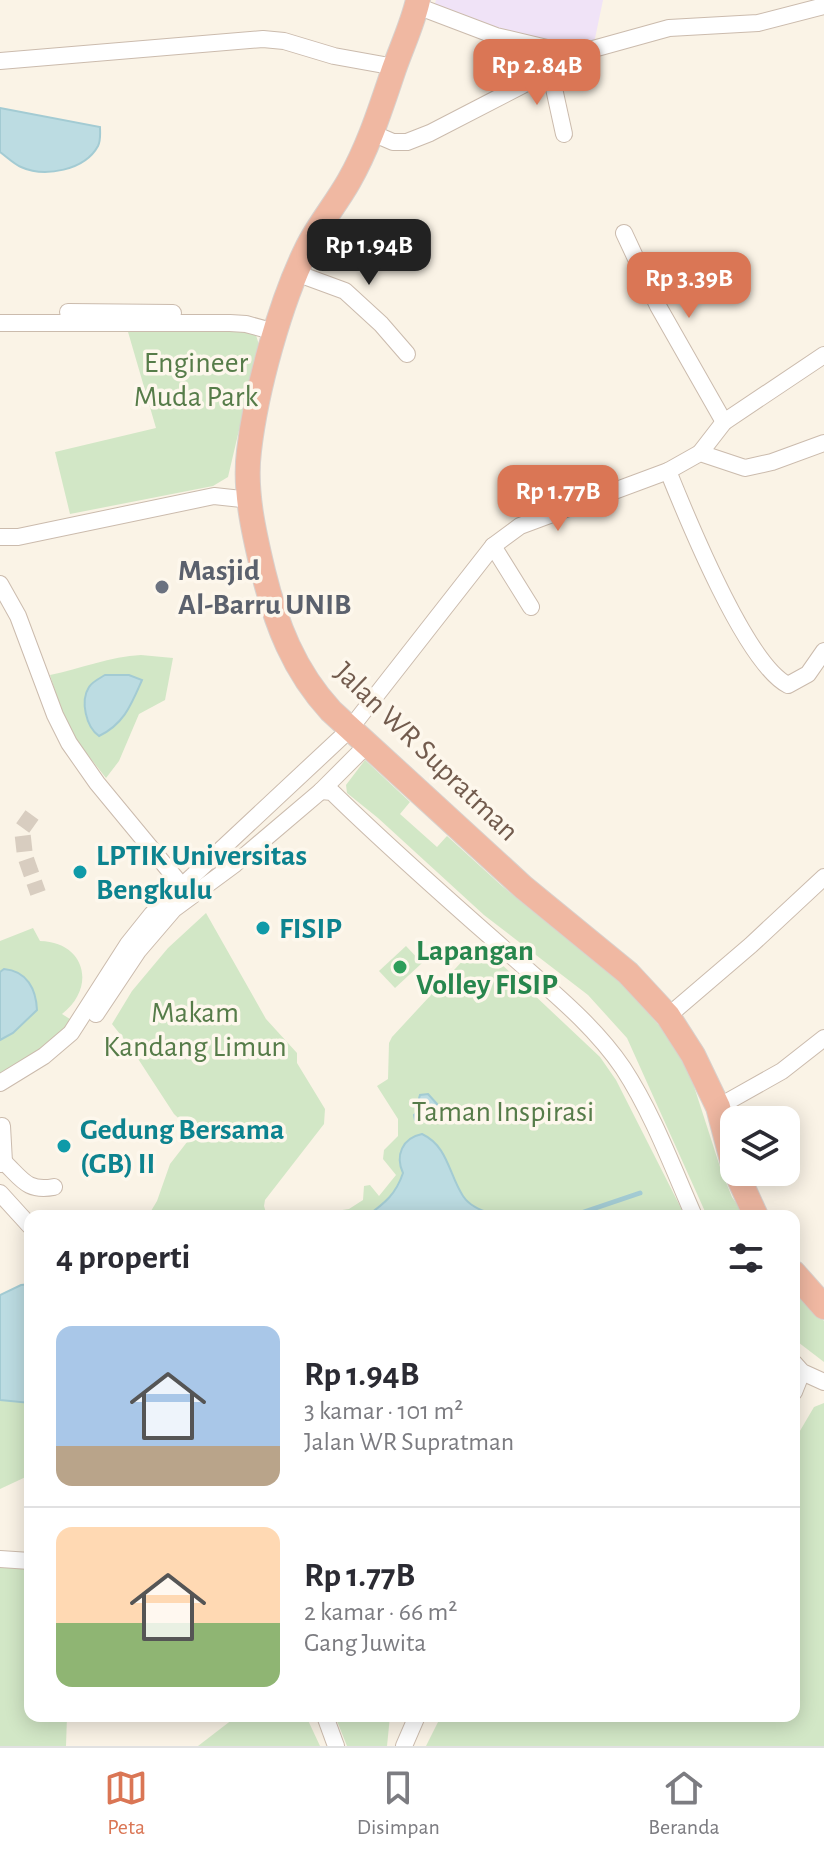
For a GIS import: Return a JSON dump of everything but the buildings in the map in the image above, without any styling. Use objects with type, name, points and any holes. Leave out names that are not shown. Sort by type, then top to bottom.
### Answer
[{"type":"highway","name":"Jalan WR Supratman","points":[[418,3],[372,133],[349,181],[308,246],[276,328],[249,453],[252,525],[274,615],[305,679],[316,695],[358,738],[523,887],[628,973],[668,1016],[693,1055],[720,1114]]},
{"type":"highway","name":"Jalan WR Supratman","points":[[742,1186],[753,1210]]},
{"type":"highway","points":[[800,1281],[824,1307]]},
{"type":"street","points":[[418,3],[496,36],[547,48],[586,51],[669,28],[758,23],[824,6]]},
{"type":"street","points":[[0,61],[263,39],[284,41],[334,56],[395,67]]},
{"type":"street","points":[[547,48],[564,134]]},
{"type":"street","points":[[372,133],[393,142],[407,142],[550,71]]},
{"type":"street","points":[[624,233],[658,306],[724,422]]},
{"type":"street","points":[[296,273],[345,291],[381,324],[407,354]]},
{"type":"street","points":[[53,312],[131,311],[241,317],[276,328]]},
{"type":"street","points":[[0,323],[230,323],[276,328]]},
{"type":"street","points":[[0,1083],[44,1056],[71,1033],[128,944],[152,914],[235,864],[321,791],[493,546],[520,526],[668,471],[700,453],[724,422],[824,355]]},
{"type":"street","points":[[700,453],[745,468],[772,462],[824,443]]},
{"type":"street","points":[[668,471],[700,549],[769,672],[788,685],[808,674],[824,651]]},
{"type":"street","points":[[0,537],[18,537],[214,496],[251,500]]},
{"type":"street","points":[[0,552],[18,537]]},
{"type":"street","points":[[493,546],[531,607]]},
{"type":"street","points":[[0,584],[18,616],[55,715],[69,743],[97,783],[186,891]]},
{"type":"street","points":[[0,1093],[22,1081],[72,1043],[85,1029],[159,924],[237,836],[358,738]]},
{"type":"street","points":[[321,791],[332,792],[394,853],[579,1017],[609,1049],[633,1084],[655,1125],[691,1210]]},
{"type":"street","points":[[668,1016],[824,877]]},
{"type":"street","points":[[718,1107],[782,1071],[824,1038]]},
{"type":"street","points":[[2,1126],[2,1163],[39,1190],[54,1187]]},
{"type":"street","points":[[0,1193],[24,1219]]},
{"type":"street","points":[[800,1368],[824,1382]]},
{"type":"street","points":[[0,1559],[24,1561]]},
{"type":"street","points":[[327,1722],[336,1746]]},
{"type":"street","points":[[404,1746],[414,1722]]},
{"type":"shaded area","points":[[436,0],[603,0],[593,48],[562,46],[433,10]]},
{"type":"green space","name":"Engineer Muda Park","points":[[126,325],[240,327],[256,335],[259,345],[228,477],[213,486],[70,514],[55,452],[156,428]]},
{"type":"green space","points":[[141,655],[173,658],[165,700],[139,714],[119,761],[106,778],[75,739],[61,710],[50,675],[107,660]]},
{"type":"green space","points":[[365,760],[410,802],[400,814],[437,847],[447,836],[502,886],[622,984],[666,1033],[691,1077],[720,1167],[720,1186],[728,1186],[741,1210],[704,1210],[627,1038],[588,995],[484,915],[347,793],[346,785]]},
{"type":"green space","name":"Makam Kandang Limun","points":[[206,913],[266,1019],[297,1053],[297,1063],[325,1109],[324,1124],[265,1200],[265,1210],[152,1210],[170,1164],[194,1133],[174,1114],[112,1024],[132,991],[168,948]]},
{"type":"green space","points":[[33,928],[40,941],[55,943],[76,957],[81,968],[80,991],[62,1014],[73,1021],[40,1052],[0,1077],[0,941]]},
{"type":"green space","name":"Taman Inspirasi","points":[[479,943],[600,1057],[616,1080],[682,1210],[342,1210],[363,1200],[364,1186],[370,1185],[379,1196],[396,1175],[383,1159],[384,1150],[398,1136],[398,1119],[377,1086],[388,1079],[389,1043]]},
{"type":"green space","name":"Lapangan Volley FISIP","points":[[406,946],[422,963],[395,988],[379,971]]},
{"type":"green space","points":[[800,1291],[824,1321],[824,1362],[800,1344]]},
{"type":"green space","points":[[0,1400],[24,1402],[24,1478],[0,1489]]},
{"type":"green space","points":[[824,1403],[824,1746],[426,1746],[438,1722],[800,1722],[800,1431],[814,1407]]},
{"type":"green space","points":[[0,1564],[24,1568],[24,1722],[67,1722],[66,1746],[0,1746]]},
{"type":"green space","points":[[229,1722],[309,1722],[320,1746],[198,1746]]},
{"type":"green space","points":[[337,1722],[389,1722],[387,1746],[347,1746]]},
{"type":"water","points":[[0,108],[100,127],[99,144],[84,161],[64,170],[41,172],[21,167],[0,152]]},
{"type":"water","points":[[105,675],[129,675],[142,680],[121,720],[99,736],[88,720],[85,699],[90,685]]},
{"type":"water","points":[[4,969],[19,973],[29,982],[37,1010],[13,1033],[0,1040],[0,972]]},
{"type":"water","points":[[428,1094],[437,1104],[437,1111],[428,1119],[415,1120],[420,1095]]},
{"type":"water","points":[[422,1134],[431,1139],[443,1153],[466,1200],[481,1210],[374,1210],[397,1187],[403,1173],[400,1154],[409,1139]]},
{"type":"water","points":[[24,1285],[24,1402],[0,1400],[0,1295]]},
{"type":"waterway","points":[[590,1210],[640,1193]]},
{"type":"tunnel","points":[[32,815],[22,829],[25,856],[38,893]]},
{"type":"place","name":"Masjid Al-Barru UNIB","points":[[162,587]]},
{"type":"place","name":"LPTIK Universitas Bengkulu","points":[[80,872]]},
{"type":"place","name":"FISIP","points":[[263,928]]},
{"type":"place","name":"Lapangan Volley FISIP","points":[[400,967]]},
{"type":"place","name":"Gedung Bersama (GB) II","points":[[64,1146]]}]
